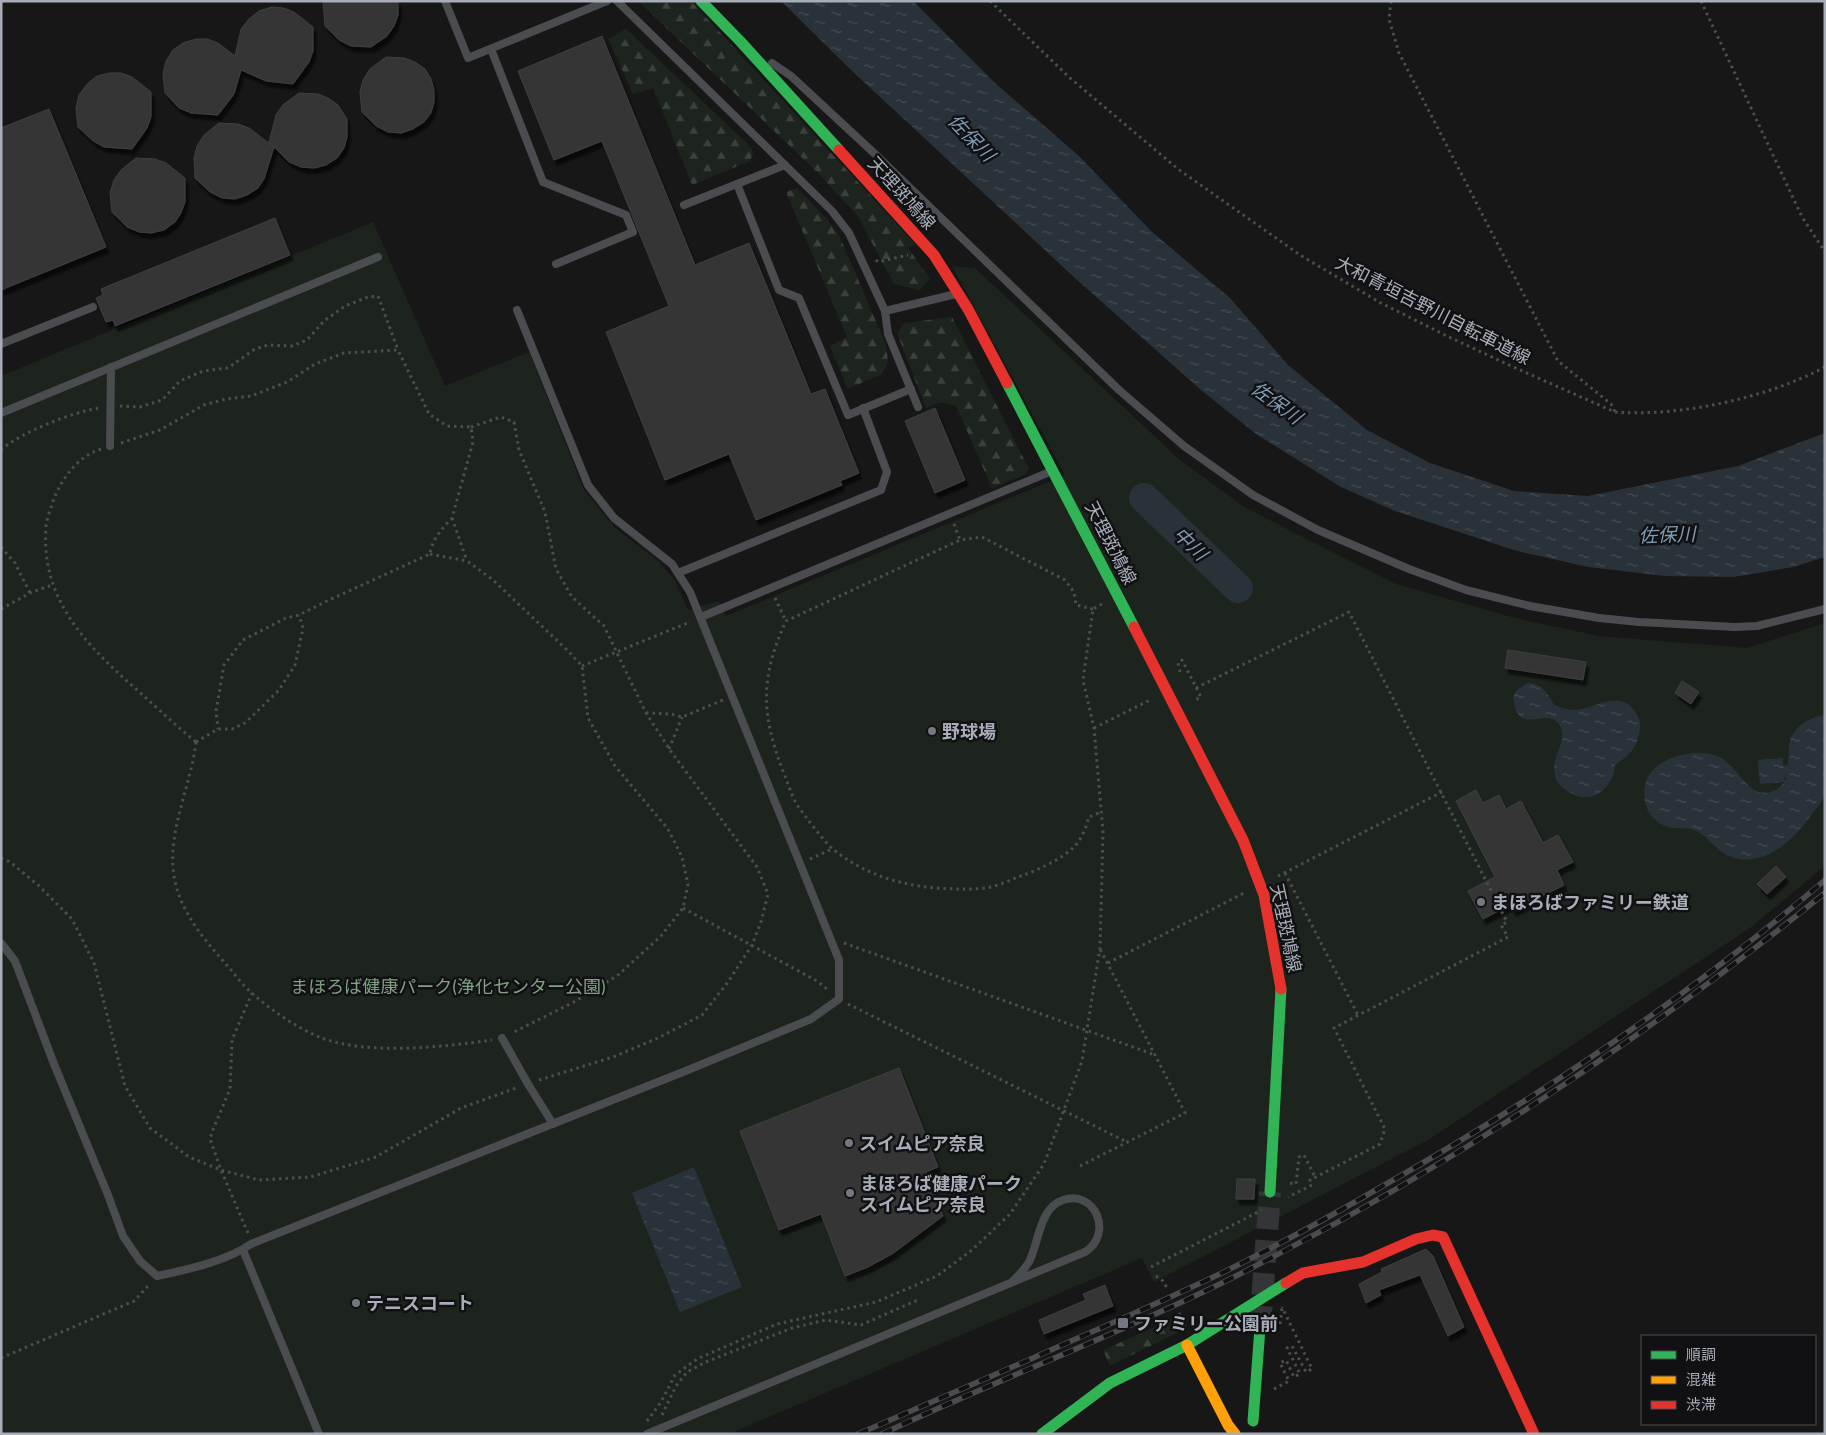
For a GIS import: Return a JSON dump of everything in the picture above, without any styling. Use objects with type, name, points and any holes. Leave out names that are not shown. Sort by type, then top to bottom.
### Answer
[{"type":"main road","name":"天理斑鳩線","points":[[702,1],[934,255],[968,309],[1054,470],[1243,840],[1264,895],[1281,990],[1270,1192]]},
{"type":"main road","points":[[1042,1434],[1110,1383],[1187,1346],[1303,1273],[1316,1269],[1338,1268],[1362,1262],[1432,1234],[1443,1238],[1534,1434]]},
{"type":"main road","points":[[1253,1421],[1260,1328]]},
{"type":"main road","points":[[1187,1346],[1228,1425],[1235,1434]]},
{"type":"lane","points":[[445,1],[468,58],[607,1]]},
{"type":"lane","points":[[617,1],[832,211],[849,234],[886,311],[888,334],[918,408]]},
{"type":"lane","points":[[740,41],[791,76],[875,154],[1119,390],[1184,446],[1253,495],[1318,530],[1409,570],[1466,590],[1530,606],[1599,618],[1735,627],[1757,626],[1825,609]]},
{"type":"lane","points":[[491,49],[543,182],[626,214],[633,232],[556,264]]},
{"type":"lane","points":[[684,205],[785,165]]},
{"type":"lane","points":[[737,184],[779,290],[799,298],[848,415],[911,389]]},
{"type":"lane","points":[[1,413],[378,257]]},
{"type":"lane","points":[[886,311],[958,294]]},
{"type":"lane","points":[[1,344],[94,307]]},
{"type":"lane","points":[[1,943],[15,961],[123,1236],[140,1261],[157,1276],[190,1269],[243,1250],[252,1244],[811,1019],[839,999],[839,960],[690,592],[672,564],[614,518],[588,485],[517,310]]},
{"type":"lane","points":[[110,446],[111,368]]},
{"type":"lane","points":[[678,573],[881,490],[888,472],[863,408]]},
{"type":"lane","points":[[701,617],[1054,470]]},
{"type":"lane","points":[[502,1038],[553,1124]]},
{"type":"lane","points":[[647,1434],[1090,1250],[1095,1243],[1100,1228],[1099,1220],[1093,1208],[1084,1201],[1077,1199],[1062,1200],[1055,1204],[1045,1218],[1029,1261],[1024,1270],[1012,1282]]},
{"type":"lane","points":[[243,1250],[319,1434]]},
{"type":"path","name":"大和青垣吉野川自転車道線","points":[[990,1],[1070,78],[1178,169],[1300,255],[1380,302],[1451,338],[1615,412],[1695,408],[1778,387],[1825,367]]},
{"type":"path","points":[[1391,1],[1389,19],[1399,53],[1558,361],[1611,404],[1615,412]]},
{"type":"path","points":[[1701,1],[1802,216],[1825,252]]},
{"type":"path","points":[[1,450],[10,442],[55,421],[90,409],[110,406],[140,407],[162,400],[180,381],[204,371],[228,368],[255,349],[268,345],[292,346],[307,340],[324,320],[346,306],[368,297],[378,296],[398,350],[429,414],[447,426],[471,427],[501,417],[514,422],[519,450],[545,512],[556,569],[572,597],[604,626],[646,713],[669,749],[757,867],[768,894],[761,922],[752,945],[728,982],[702,1014],[658,1038],[613,1057],[461,1108],[376,1157],[310,1177],[259,1180],[221,1170],[189,1156],[150,1128],[124,1086],[94,963],[72,919],[38,885],[10,862],[1,858]]},
{"type":"path","points":[[196,742],[106,662],[72,625],[52,585],[47,559],[46,525],[57,488],[73,466],[94,451],[160,430],[204,405],[260,393],[287,382],[314,364],[344,352],[398,350]]},
{"type":"path","points":[[430,554],[431,546],[452,518],[473,442],[471,427]]},
{"type":"path","points":[[950,514],[960,540]]},
{"type":"path","points":[[452,518],[467,561]]},
{"type":"path","points":[[1101,812],[1090,817],[1085,831],[1074,846],[1055,860],[1029,874],[986,888],[933,889],[899,883],[869,872],[832,849],[797,805],[776,752],[769,728],[765,702],[769,670],[777,641],[786,621],[960,540],[982,538],[1065,580],[1074,592],[1076,605],[1093,609],[1104,603]]},
{"type":"path","points":[[1,548],[15,563],[30,593]]},
{"type":"path","points":[[196,742],[193,765],[173,843],[174,875],[184,908],[204,940],[252,993],[284,1018],[320,1037],[350,1045],[402,1049],[457,1045],[502,1038],[572,1004],[617,976],[661,936],[683,908],[688,884],[682,857],[668,830],[615,766],[588,718],[582,666],[492,579],[467,561],[430,554],[299,615],[286,618],[243,640],[224,665],[216,711],[218,729]]},
{"type":"path","points":[[1,609],[30,593],[52,585]]},
{"type":"path","points":[[771,588],[786,621]]},
{"type":"path","points":[[643,1424],[649,1420],[661,1402],[675,1375],[697,1359],[777,1324],[876,1302],[937,1276],[972,1250],[1010,1214],[1044,1164],[1082,1061],[1100,948],[1103,832],[1094,728],[1083,680],[1093,609]]},
{"type":"path","points":[[1196,688],[1350,612],[1507,922],[1501,924],[1508,937],[1334,1028],[1385,1128],[1380,1144],[1315,1177],[1310,1180],[1312,1185],[1286,1198]]},
{"type":"path","points":[[196,742],[218,729],[232,730],[245,723],[279,690],[295,665],[303,628],[299,615]]},
{"type":"path","points":[[582,666],[701,617]]},
{"type":"path","points":[[1182,660],[1201,697]]},
{"type":"path","points":[[646,713],[671,714],[682,717],[732,696]]},
{"type":"path","points":[[1094,728],[1154,698]]},
{"type":"path","points":[[669,749],[682,717]]},
{"type":"path","points":[[1270,880],[1442,792]]},
{"type":"path","points":[[800,863],[832,849]]},
{"type":"path","points":[[1285,873],[1358,1015]]},
{"type":"path","points":[[1108,963],[1249,890]]},
{"type":"path","points":[[683,908],[817,981],[839,999],[1127,1142]]},
{"type":"path","points":[[830,938],[1155,1055]]},
{"type":"path","points":[[1080,1166],[1185,1114],[1100,948]]},
{"type":"path","points":[[252,993],[232,1040],[230,1090],[210,1139],[252,1244]]},
{"type":"path","points":[[1290,1184],[1296,1184],[1299,1157],[1304,1155],[1315,1177]]},
{"type":"path","points":[[1151,1267],[1270,1207]]},
{"type":"path","points":[[1,1358],[134,1302],[157,1276]]},
{"type":"path","points":[[1156,1276],[1163,1281],[1167,1288]]},
{"type":"path","points":[[659,1419],[676,1386],[687,1372],[706,1362],[792,1328],[826,1320],[861,1325],[920,1299]]},
{"type":"path","points":[[1267,1392],[1289,1381],[1280,1363],[1286,1360],[1294,1377],[1300,1374],[1287,1348],[1292,1346],[1306,1372],[1312,1369],[1280,1304]]},
{"type":"green space","points":[[638,1],[691,1],[915,244],[908,248],[930,279],[920,290],[894,284],[857,215],[816,171]]},
{"type":"green space","points":[[626,29],[751,147],[753,153],[750,161],[692,185],[653,88],[633,94],[608,39]]},
{"type":"green space","points":[[797,188],[827,219],[840,237],[886,345],[888,361],[882,374],[848,389],[830,346],[847,337],[786,192]]},
{"type":"green space","name":"まほろば健康パーク(浄化センター公園)","points":[[373,222],[445,386],[529,352],[584,490],[614,527],[659,562],[675,580],[688,610],[719,601],[726,616],[1065,475],[952,266],[975,268],[1180,460],[1246,508],[1396,584],[1515,618],[1599,636],[1747,648],[1825,623],[1825,866],[1750,928],[1428,1140],[1154,1282],[1142,1258],[729,1434],[1,1434],[1,376]]},
{"type":"green space","points":[[952,317],[1029,469],[1024,475],[992,488],[956,406],[941,402],[926,408],[897,333],[904,323]]},
{"type":"green space","points":[[1175,1318],[1181,1331],[1110,1366],[1103,1350]]},
{"type":"water","name":"佐保川","points":[[781,1],[913,1],[996,84],[1079,156],[1151,231],[1230,298],[1288,365],[1367,430],[1430,463],[1514,491],[1588,496],[1738,466],[1825,433],[1825,557],[1793,567],[1733,577],[1665,576],[1588,567],[1517,551],[1395,511],[1341,487],[1256,434],[1201,390],[1076,279],[851,70]]},
{"type":"water","points":[[1528,683],[1537,685],[1547,693],[1554,705],[1562,708],[1576,710],[1607,702],[1621,701],[1628,704],[1636,713],[1640,724],[1635,745],[1627,756],[1615,765],[1610,782],[1598,794],[1591,797],[1575,795],[1564,789],[1558,782],[1554,768],[1562,736],[1559,724],[1549,718],[1525,719],[1520,716],[1515,707],[1515,693]]},
{"type":"water","points":[[1825,715],[1825,792],[1823,798],[1795,835],[1766,856],[1755,859],[1732,857],[1718,849],[1696,830],[1665,826],[1652,817],[1645,803],[1644,795],[1647,779],[1657,766],[1672,758],[1695,753],[1712,754],[1723,759],[1748,785],[1758,792],[1768,793],[1777,789],[1784,782],[1760,784],[1758,760],[1783,758],[1783,766],[1788,765],[1789,744],[1795,731],[1808,720]]},
{"type":"water","points":[[694,1167],[742,1287],[680,1312],[632,1193]]},
{"type":"building","points":[[323,1],[398,1],[398,15],[394,26],[387,36],[371,47],[351,46],[339,40],[325,26]]},
{"type":"building","points":[[272,7],[294,12],[313,27],[313,51],[309,62],[293,84],[266,81],[241,70],[234,94],[218,115],[191,113],[179,108],[165,93],[163,74],[166,61],[173,50],[183,43],[196,39],[207,39],[218,43],[235,56],[241,29],[259,11]]},
{"type":"building","points":[[602,36],[695,265],[749,243],[811,394],[825,389],[859,473],[840,481],[842,485],[756,520],[729,454],[665,480],[606,332],[669,306],[602,141],[554,160],[518,71]]},
{"type":"building","points":[[386,57],[404,58],[415,62],[425,69],[431,79],[434,90],[434,102],[431,113],[424,122],[413,129],[401,133],[388,132],[376,126],[362,112],[360,92],[363,80],[370,69]]},
{"type":"building","points":[[121,73],[132,77],[151,92],[151,117],[147,128],[132,149],[104,147],[93,141],[78,127],[76,108],[79,95],[87,84],[97,76]]},
{"type":"building","points":[[299,93],[318,94],[328,98],[338,105],[347,119],[347,137],[344,148],[337,158],[326,165],[314,168],[301,167],[289,162],[269,142],[276,115],[283,105]]},
{"type":"building","points":[[49,109],[106,247],[1,290],[1,128]]},
{"type":"building","points":[[219,123],[238,124],[249,128],[274,147],[264,179],[258,188],[247,195],[235,199],[222,198],[210,192],[195,178],[194,158],[197,146],[204,135]]},
{"type":"building","points":[[136,158],[155,159],[166,163],[185,178],[185,202],[181,213],[175,222],[164,230],[151,233],[139,232],[127,227],[112,212],[110,193],[114,180],[121,170]]},
{"type":"building","points":[[275,218],[290,255],[115,326],[113,320],[106,322],[96,298],[103,295],[101,289]]},
{"type":"building","points":[[935,408],[965,480],[935,493],[905,421]]},
{"type":"building","points":[[1508,650],[1586,662],[1583,680],[1505,668]]},
{"type":"building","points":[[1682,681],[1699,692],[1691,704],[1675,693]]},
{"type":"building","points":[[1476,790],[1483,803],[1499,795],[1506,809],[1521,801],[1543,843],[1558,835],[1573,862],[1557,870],[1564,885],[1513,911],[1510,905],[1483,919],[1468,891],[1495,877],[1456,801]]},
{"type":"building","points":[[1776,866],[1786,877],[1767,894],[1757,884]]},
{"type":"building","name":"まほろば健康パーク スイムピア奈良","points":[[899,1068],[938,1167],[926,1172],[943,1216],[892,1254],[868,1267],[845,1276],[821,1214],[779,1230],[740,1131]]},
{"type":"building","points":[[1237,1179],[1255,1179],[1254,1199],[1236,1199]]},
{"type":"building","points":[[1426,1249],[1433,1256],[1464,1327],[1448,1336],[1420,1275],[1379,1290],[1381,1295],[1366,1303],[1359,1284],[1382,1272],[1381,1269]]},
{"type":"building","points":[[1105,1285],[1113,1306],[1044,1334],[1039,1320],[1086,1300],[1083,1294]]},
{"type":"waterway","name":"中川","points":[[1144,498],[1238,588]]},
{"type":"tunnel","points":[[1260,1328],[1270,1192]]},
{"type":"railway","points":[[858,1434],[1155,1304],[1228,1270],[1362,1198],[1497,1118],[1610,1044],[1720,965],[1825,880]]},
{"type":"railway","points":[[882,1434],[1228,1280],[1307,1239],[1385,1195],[1537,1103],[1611,1053],[1683,1002],[1825,893]]},
{"type":"traffic: fast","points":[[701,1],[839,150]]},
{"type":"traffic: fast","points":[[1007,383],[1134,627]]},
{"type":"traffic: fast","points":[[1270,1192],[1281,989]]},
{"type":"traffic: fast","points":[[1042,1434],[1110,1383],[1187,1345],[1286,1283]]},
{"type":"traffic: fast","points":[[1253,1421],[1260,1328]]},
{"type":"traffic: slow","points":[[1187,1345],[1228,1425],[1235,1434]]},
{"type":"traffic: jam","points":[[839,150],[934,255],[968,309],[1007,383]]},
{"type":"traffic: jam","points":[[1134,627],[1243,840],[1264,895],[1281,989]]},
{"type":"traffic: jam","points":[[1286,1283],[1303,1273],[1363,1262],[1416,1239],[1433,1235],[1443,1237],[1534,1434]]},
{"type":"place","name":"野球場","points":[[932,731]]},
{"type":"place","name":"まほろばファミリー鉄道","points":[[1481,902]]},
{"type":"place","name":"スイムピア奈良","points":[[849,1143]]},
{"type":"place","name":"まほろば健康パーク スイムピア奈良","points":[[850,1193]]},
{"type":"place","name":"テニスコート","points":[[356,1303]]},
{"type":"place","name":"ファミリー公園前","points":[[1123,1323]]}]
